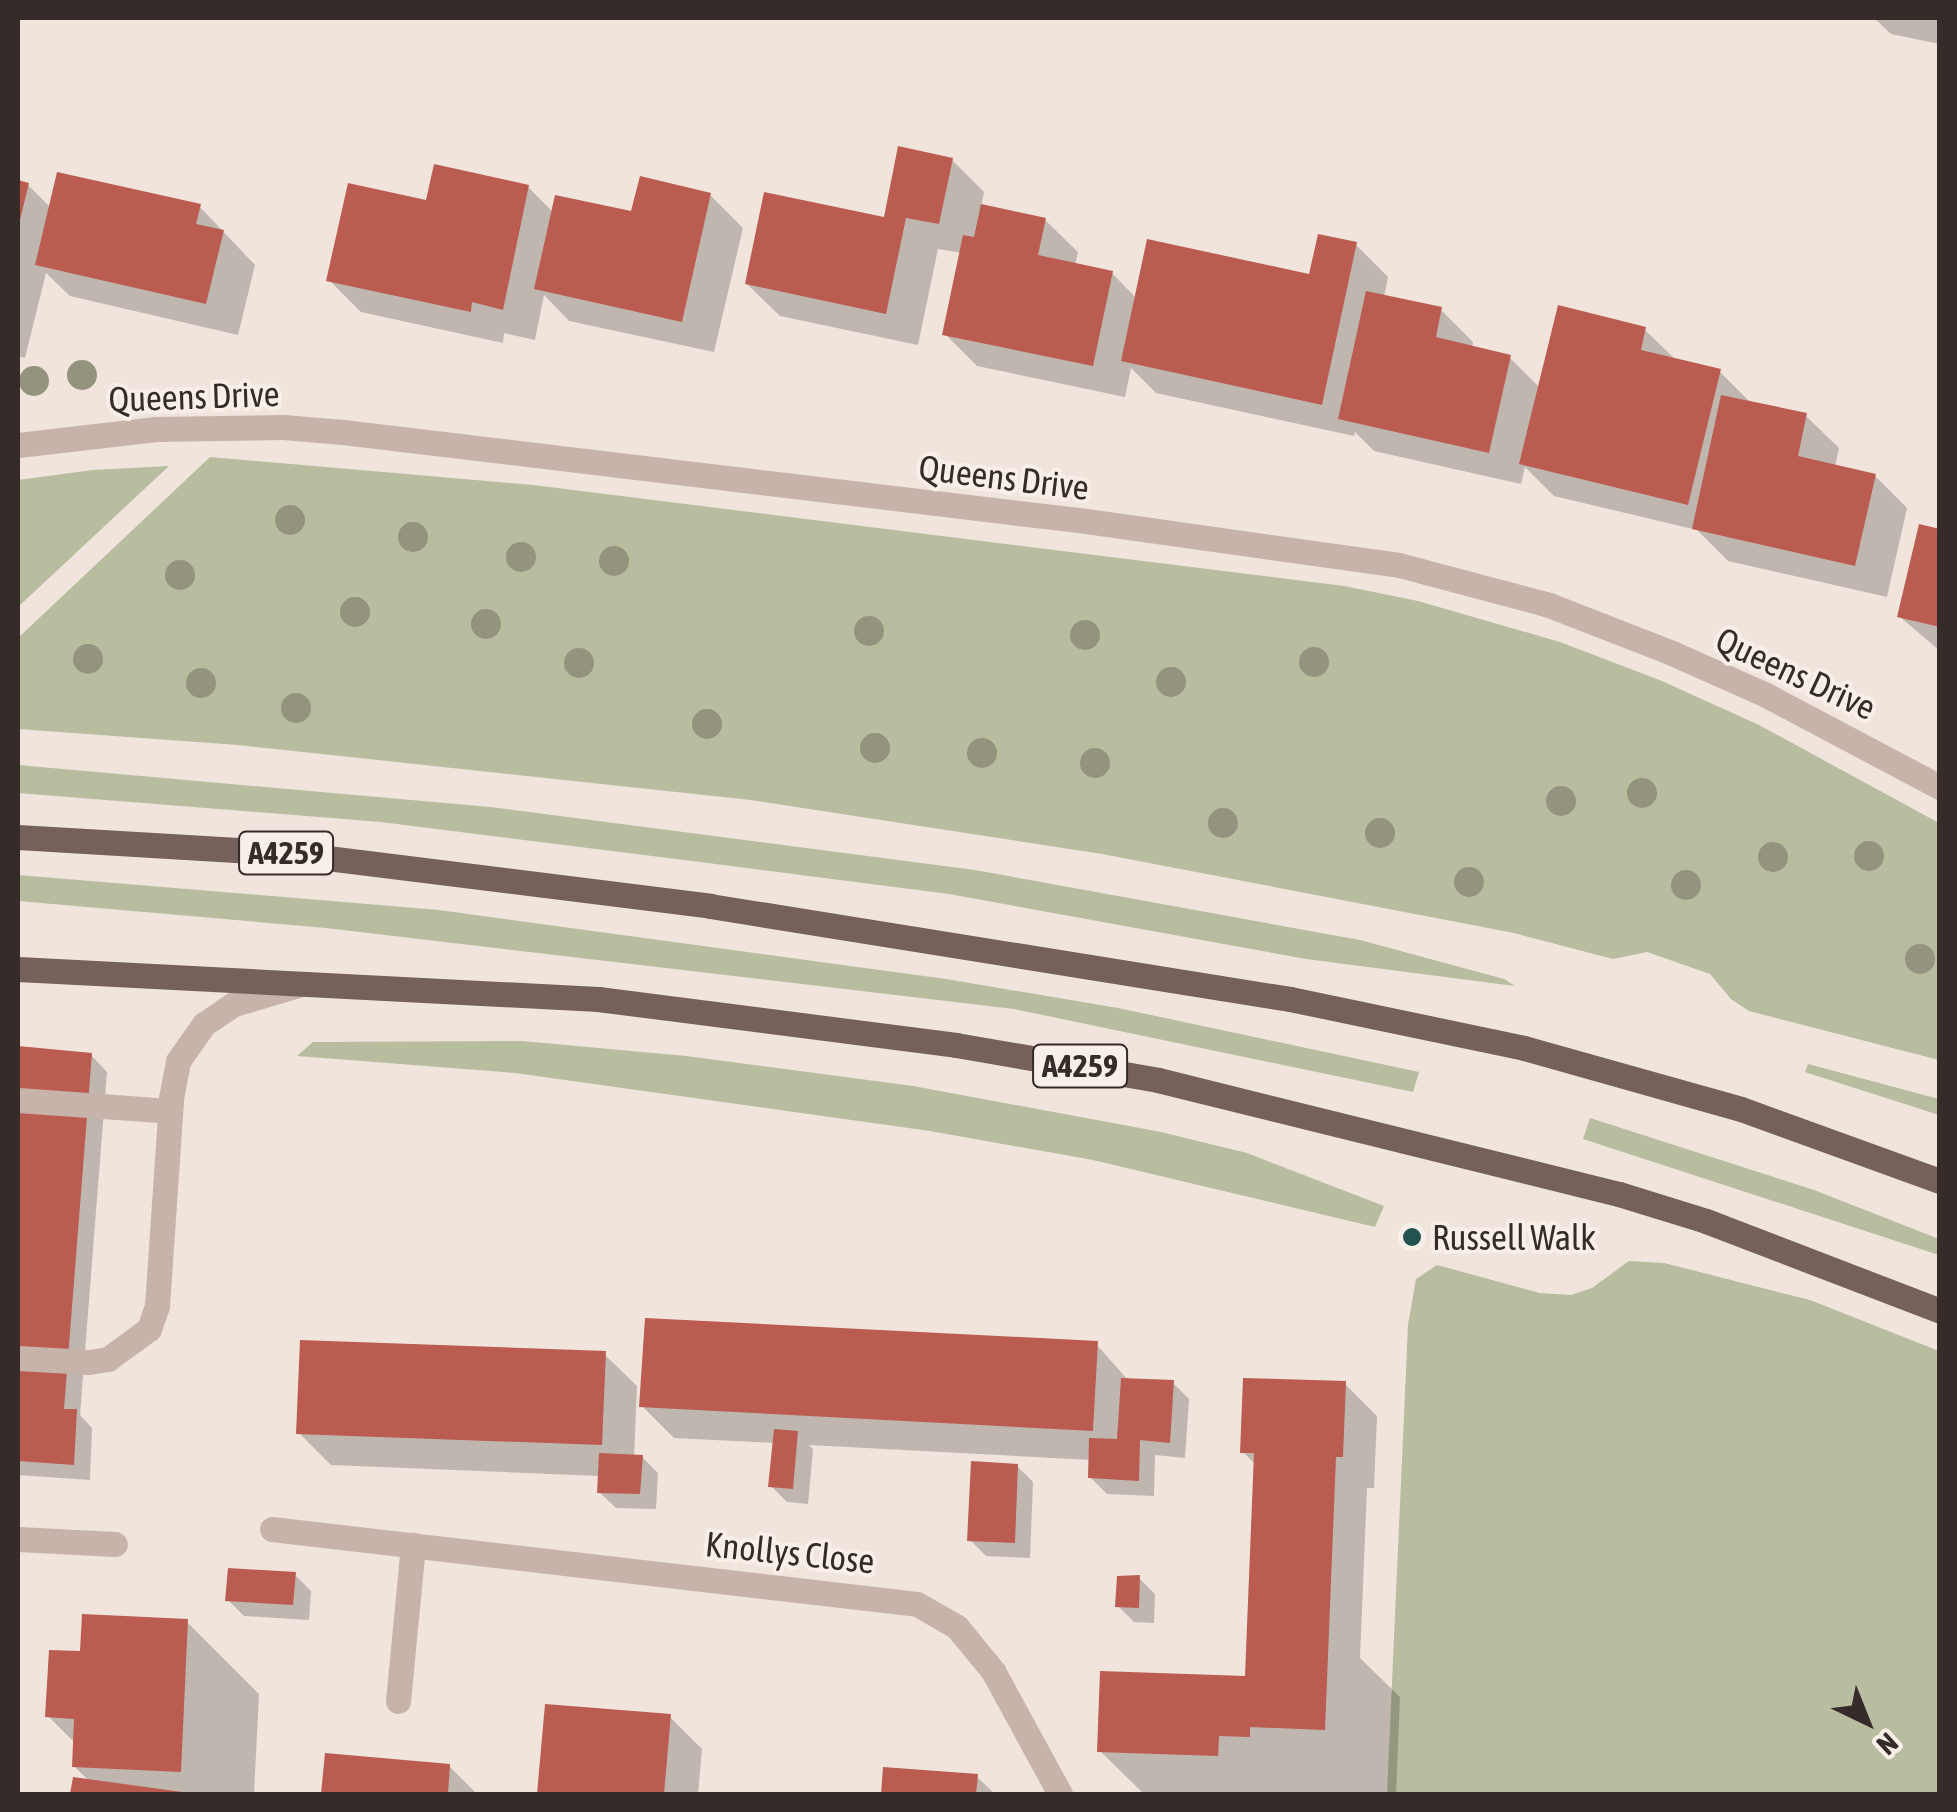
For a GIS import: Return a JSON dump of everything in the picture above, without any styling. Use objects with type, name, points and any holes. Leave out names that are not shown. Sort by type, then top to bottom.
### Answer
[{"type":"main road","name":"A4259","points":[[18,837],[287,853],[690,903],[1290,999],[1524,1048],[1741,1109],[1940,1180]]},
{"type":"main road","name":"A4259","points":[[18,969],[598,1000],[956,1045],[1158,1080],[1619,1194],[1706,1222],[1940,1310]]},
{"type":"street","name":"Queens Drive","points":[[18,446],[156,429],[284,427],[343,432],[1086,521],[1399,565],[1549,605],[1656,647],[1764,694],[1940,786]]},
{"type":"street","points":[[18,1358],[89,1362],[108,1359],[149,1330],[157,1306],[170,1111],[178,1061],[204,1024],[234,1004],[298,985]]},
{"type":"street","points":[[18,1100],[170,1111]]},
{"type":"street","name":"Knollys Close","points":[[272,1529],[885,1598],[932,1610],[958,1626],[994,1671],[1060,1794]]},
{"type":"street","points":[[18,1539],[115,1544]]},
{"type":"street","points":[[398,1701],[413,1545]]},
{"type":"green space","points":[[210,457],[533,485],[1344,586],[1418,601],[1560,642],[1662,681],[1759,725],[1939,823],[1939,1060],[1749,1011],[1731,999],[1710,974],[1647,952],[1613,959],[1514,933],[1102,854],[751,800],[238,745],[18,729],[18,638]]},
{"type":"green space","points":[[169,466],[18,607],[18,480],[93,470]]},
{"type":"green space","points":[[18,765],[490,807],[975,870],[1360,940],[1504,979],[1515,986],[1306,959],[949,894],[381,822],[18,793]]},
{"type":"green space","points":[[18,875],[439,910],[946,979],[1118,1008],[1419,1072],[1413,1092],[1014,1009],[326,928],[18,901]]},
{"type":"green space","points":[[522,1041],[686,1056],[913,1086],[1161,1132],[1247,1153],[1384,1206],[1375,1227],[1093,1160],[930,1131],[515,1073],[297,1056],[313,1042]]},
{"type":"green space","points":[[1808,1064],[1939,1099],[1939,1115],[1805,1072]]},
{"type":"green space","points":[[1590,1118],[1814,1190],[1939,1239],[1939,1255],[1583,1139]]},
{"type":"green space","points":[[1629,1261],[1664,1263],[1810,1300],[1939,1351],[1939,1794],[1387,1794],[1408,1325],[1416,1279],[1437,1265],[1540,1293],[1571,1295],[1592,1288]]},
{"type":"building","points":[[898,146],[953,158],[939,224],[906,218],[886,314],[745,284],[764,192],[884,217]]},
{"type":"building","points":[[434,164],[529,185],[503,310],[472,302],[471,312],[326,281],[348,183],[426,200]]},
{"type":"building","points":[[57,172],[201,204],[196,224],[224,230],[206,304],[35,265]]},
{"type":"building","points":[[640,176],[711,193],[682,322],[534,289],[555,195],[631,211]]},
{"type":"building","points":[[18,180],[29,183],[19,224],[18,224]]},
{"type":"building","points":[[981,204],[1046,218],[1038,255],[1113,271],[1093,366],[942,335],[963,235],[974,237]]},
{"type":"building","points":[[1318,234],[1357,242],[1322,405],[1121,361],[1147,239],[1309,274]]},
{"type":"building","points":[[1366,291],[1442,307],[1436,337],[1511,355],[1489,453],[1338,419]]},
{"type":"building","points":[[1558,305],[1646,327],[1641,350],[1721,369],[1688,505],[1519,464]]},
{"type":"building","points":[[1721,395],[1807,413],[1798,456],[1876,474],[1855,566],[1692,529]]},
{"type":"building","points":[[1919,524],[1940,529],[1940,627],[1897,617]]},
{"type":"building","points":[[18,1046],[92,1053],[64,1409],[77,1409],[74,1465],[18,1461]]},
{"type":"building","points":[[645,1318],[1098,1341],[1093,1431],[639,1407]]},
{"type":"building","points":[[300,1340],[606,1351],[602,1445],[296,1434]]},
{"type":"building","points":[[1121,1378],[1174,1380],[1170,1443],[1140,1440],[1139,1481],[1088,1478],[1089,1438],[1117,1439]]},
{"type":"building","points":[[1243,1378],[1346,1381],[1343,1457],[1336,1457],[1325,1730],[1250,1727],[1250,1737],[1219,1736],[1218,1756],[1097,1752],[1100,1671],[1245,1676],[1254,1453],[1240,1453]]},
{"type":"building","points":[[774,1429],[798,1431],[793,1489],[768,1487]]},
{"type":"building","points":[[599,1453],[643,1455],[640,1494],[597,1493]]},
{"type":"building","points":[[971,1461],[1018,1464],[1015,1543],[967,1541]]},
{"type":"building","points":[[228,1568],[296,1572],[293,1605],[225,1601]]},
{"type":"building","points":[[1140,1575],[1139,1608],[1115,1607],[1117,1576]]},
{"type":"building","points":[[82,1614],[188,1619],[181,1772],[72,1767],[74,1719],[45,1717],[49,1650],[80,1651]]},
{"type":"building","points":[[545,1704],[671,1714],[664,1794],[537,1794]]},
{"type":"building","points":[[325,1753],[450,1764],[448,1794],[321,1794]]},
{"type":"building","points":[[883,1767],[978,1774],[976,1794],[881,1794]]},
{"type":"building","points":[[73,1777],[182,1792],[182,1794],[70,1794]]},
{"type":"place","name":"Russell Walk","points":[[1412,1237]]}]
